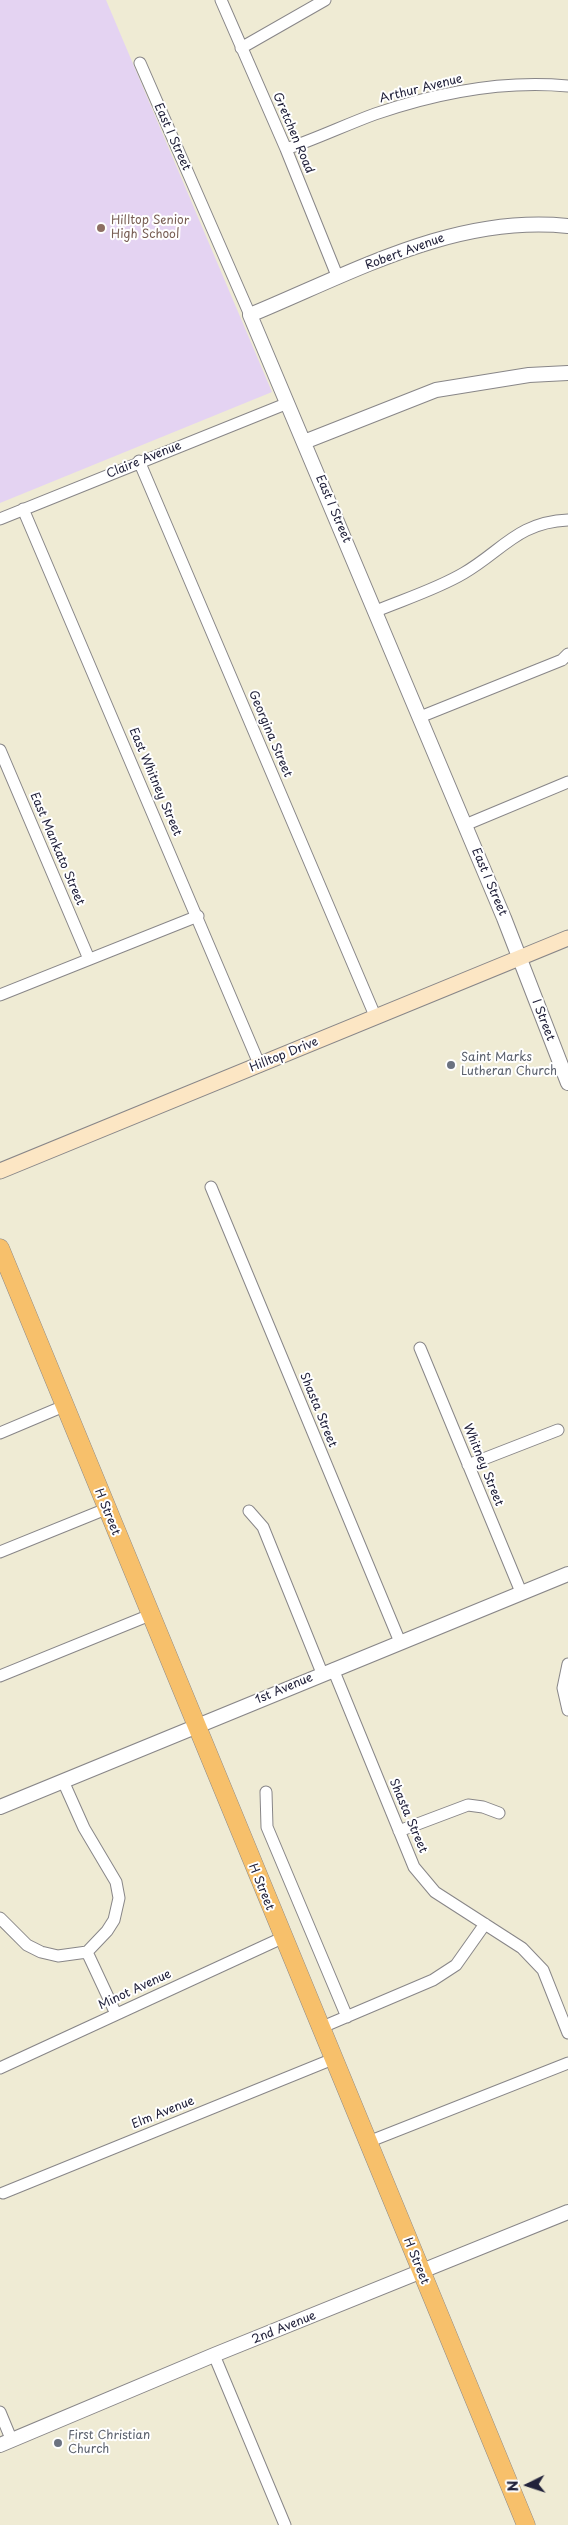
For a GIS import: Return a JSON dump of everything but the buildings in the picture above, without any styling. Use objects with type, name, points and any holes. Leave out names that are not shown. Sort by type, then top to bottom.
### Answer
[{"type":"main road","name":"Hilltop Drive","points":[[0,1171],[125,1118],[260,1066],[568,938]]},
{"type":"main road","name":"H Street","points":[[0,1248],[282,1938],[526,2525]]},
{"type":"street","name":"Gretchen Road","points":[[221,0],[286,150],[338,278]]},
{"type":"street","points":[[241,48],[325,0]]},
{"type":"street","name":"East I Street","points":[[140,63],[288,403],[520,958]]},
{"type":"street","name":"Arthur Avenue","points":[[286,150],[373,115],[430,99],[509,85],[568,86]]},
{"type":"street","name":"Robert Avenue","points":[[250,315],[430,241],[477,229],[518,224],[568,226]]},
{"type":"street","points":[[304,442],[436,390],[529,375],[568,373]]},
{"type":"street","name":"Claire Avenue","points":[[0,519],[288,403]]},
{"type":"street","name":"Georgina Street","points":[[139,462],[376,1018]]},
{"type":"street","name":"East Whitney Street","points":[[23,509],[198,916],[260,1066]]},
{"type":"street","points":[[376,611],[463,574],[505,541],[521,532],[548,522],[568,520]]},
{"type":"street","points":[[420,718],[562,660],[568,654]]},
{"type":"street","name":"East Mankato Street","points":[[0,750],[89,959]]},
{"type":"street","points":[[465,825],[568,782]]},
{"type":"street","points":[[0,996],[198,916]]},
{"type":"street","name":"I Street","points":[[520,958],[568,1083]]},
{"type":"street","name":"Shasta Street","points":[[211,1187],[400,1642]]},
{"type":"street","name":"Whitney Street","points":[[420,1348],[521,1592]]},
{"type":"street","points":[[0,1433],[64,1406]]},
{"type":"street","points":[[468,1465],[558,1430]]},
{"type":"street","points":[[0,1552],[106,1509]]},
{"type":"street","name":"Shasta Street","points":[[249,1512],[263,1527],[414,1867],[435,1892],[518,1944],[543,1970],[568,2033]]},
{"type":"street","name":"1st Avenue","points":[[0,1807],[568,1574]]},
{"type":"street","points":[[0,1676],[150,1615]]},
{"type":"street","points":[[568,1664],[563,1688],[568,1710]]},
{"type":"street","points":[[0,1918],[21,1940],[41,1952],[68,1956],[87,1952],[108,1932],[114,1920],[118,1905],[118,1890],[110,1871],[84,1828],[63,1781]]},
{"type":"street","points":[[266,1792],[267,1827],[346,2017]]},
{"type":"street","points":[[399,1831],[468,1805],[483,1807],[499,1813]]},
{"type":"street","points":[[320,2028],[433,1980],[456,1965],[485,1924]]},
{"type":"street","name":"Minot Avenue","points":[[0,2068],[282,1938]]},
{"type":"street","points":[[87,1952],[116,2014]]},
{"type":"street","name":"Elm Avenue","points":[[3,2193],[333,2059]]},
{"type":"street","points":[[368,2142],[568,2063]]},
{"type":"street","name":"2nd Avenue","points":[[6,2443],[214,2355],[568,2212]]},
{"type":"street","points":[[214,2355],[285,2525]]},
{"type":"street","points":[[0,2412],[6,2443]]},
{"type":"shaded area","name":"Hilltop Senior High School","points":[[0,0],[106,0],[272,392],[0,503]]},
{"type":"place","name":"Hilltop Senior High School","points":[[101,228]]},
{"type":"place","name":"Saint Marks Lutheran Church","points":[[451,1065]]},
{"type":"place","name":"First Christian Church","points":[[58,2443]]}]
